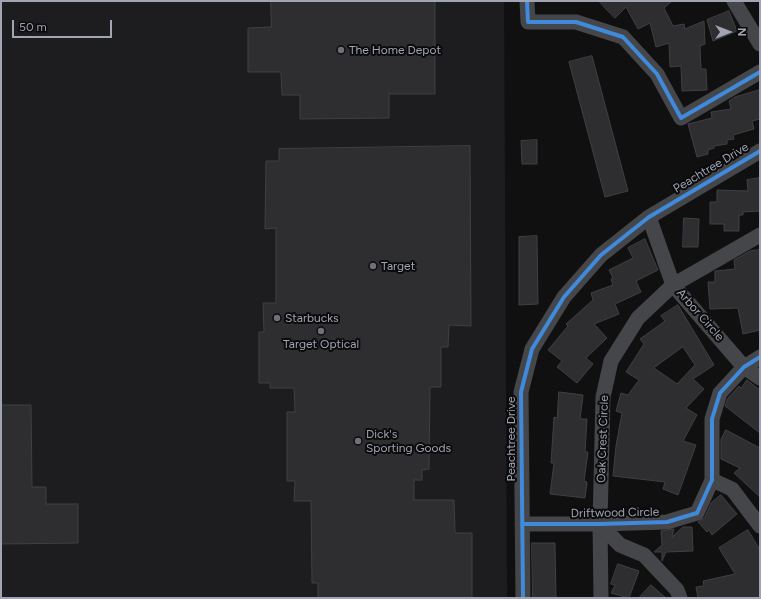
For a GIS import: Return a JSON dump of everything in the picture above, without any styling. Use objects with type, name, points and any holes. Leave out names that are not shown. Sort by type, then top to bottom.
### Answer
[{"type":"street","points":[[527,1],[528,22],[576,22],[623,37],[657,74],[681,118],[760,72]]},
{"type":"street","points":[[734,1],[760,44]]},
{"type":"street","name":"Peachtree Drive","points":[[523,598],[521,392],[532,348],[569,291],[601,255],[649,217],[760,151]]},
{"type":"street","name":"Arbor Circle","points":[[649,217],[673,285],[744,367],[760,378]]},
{"type":"street","name":"Oak Crest Circle","points":[[601,598],[600,524],[603,397],[611,361],[638,318],[673,285],[760,234]]},
{"type":"street","name":"Driftwood Circle","points":[[522,524],[667,522],[697,513],[712,480],[712,419],[720,393],[744,367],[760,357]]},
{"type":"street","points":[[712,480],[732,489],[760,526]]},
{"type":"street","points":[[600,524],[620,544],[644,555],[677,590],[680,598]]},
{"type":"shaded area","points":[[1,1],[504,1],[507,598],[1,598]]},
{"type":"building","name":"The Home Depot","points":[[271,1],[435,1],[435,94],[389,94],[389,118],[300,119],[300,95],[282,95],[281,72],[248,72],[248,28],[271,27]]},
{"type":"building","points":[[599,1],[672,1],[664,8],[673,26],[684,24],[685,29],[704,21],[705,44],[700,46],[701,69],[706,69],[707,90],[682,91],[681,66],[670,67],[669,43],[656,47],[650,23],[638,29],[626,7],[615,18]]},
{"type":"building","points":[[729,11],[737,31],[713,41],[707,20]]},
{"type":"building","points":[[592,56],[628,191],[605,197],[569,62]]},
{"type":"building","points":[[760,90],[760,119],[752,121],[754,129],[733,135],[734,139],[727,140],[727,144],[714,146],[714,148],[708,150],[708,154],[697,157],[688,124],[712,118],[711,112],[731,109],[729,101],[735,97]]},
{"type":"building","points":[[537,140],[537,164],[522,164],[521,141]]},
{"type":"building","name":"Target","points":[[470,146],[471,326],[449,325],[448,347],[441,347],[441,387],[430,387],[429,469],[422,470],[422,480],[414,480],[414,500],[454,500],[455,533],[472,533],[472,598],[318,598],[318,583],[312,583],[311,501],[294,501],[295,481],[287,481],[287,412],[295,412],[294,388],[270,388],[270,383],[259,383],[259,332],[264,332],[263,303],[276,303],[276,228],[265,229],[266,161],[279,161],[279,149]]},
{"type":"building","points":[[760,178],[760,211],[743,212],[743,215],[739,215],[739,231],[724,231],[724,224],[710,224],[710,202],[717,202],[717,190],[748,191],[747,180]]},
{"type":"building","points":[[684,218],[699,219],[698,247],[683,247]]},
{"type":"building","points":[[537,236],[538,304],[519,305],[519,237]]},
{"type":"building","points":[[645,239],[658,270],[636,281],[641,292],[615,304],[619,314],[594,324],[607,338],[586,358],[593,364],[577,383],[557,367],[562,361],[548,350],[568,326],[566,324],[593,300],[591,293],[613,285],[611,279],[613,278],[609,270],[633,258],[628,248]]},
{"type":"building","points":[[760,250],[760,330],[743,334],[738,308],[710,309],[708,282],[715,282],[715,271],[735,269],[734,260],[750,251]]},
{"type":"building","points":[[678,305],[714,365],[693,379],[704,389],[686,408],[697,415],[683,441],[696,445],[678,495],[663,489],[665,482],[613,476],[616,446],[622,413],[616,411],[621,393],[628,395],[639,380],[626,372],[644,344],[640,339],[665,321],[661,316]],"holes":[[[683,347],[695,365],[677,384],[654,368]]]},
{"type":"building","points":[[747,380],[760,390],[760,433],[725,406],[728,398],[739,386],[741,388]]},
{"type":"building","points":[[559,392],[583,395],[580,419],[587,419],[585,452],[588,452],[584,481],[587,482],[585,498],[550,494],[554,463],[551,463],[554,417],[557,418]]},
{"type":"building","points":[[1,405],[31,405],[32,487],[46,487],[46,504],[78,504],[78,543],[1,544]]},
{"type":"building","points":[[726,430],[760,448],[760,497],[734,473],[740,468],[721,459],[721,440]]},
{"type":"building","points":[[721,495],[737,514],[712,535],[709,530],[707,532],[698,522],[705,517],[711,503]]},
{"type":"building","points":[[683,527],[692,527],[693,551],[666,552],[662,561],[662,552],[654,552],[662,545],[661,531],[674,529],[672,537]]},
{"type":"building","points":[[748,530],[760,550],[760,598],[698,598],[696,587],[704,586],[703,581],[735,574],[719,548]]},
{"type":"building","points":[[532,543],[555,543],[556,598],[533,598]]},
{"type":"building","points":[[618,564],[639,571],[629,598],[611,593],[615,585],[611,584]]},
{"type":"building","points":[[651,585],[666,598],[639,598]]},
{"type":"cycle path","points":[[527,1],[528,22],[576,22],[623,37],[657,74],[681,118],[760,72]]},
{"type":"cycle path","points":[[523,598],[521,392],[532,349],[564,297],[601,255],[649,217],[760,151]]},
{"type":"cycle path","points":[[522,524],[667,522],[697,513],[712,480],[712,419],[720,393],[744,367],[760,357]]},
{"type":"place","name":"The Home Depot","points":[[341,50]]},
{"type":"place","name":"Target","points":[[373,266]]},
{"type":"place","name":"Starbucks","points":[[277,318]]},
{"type":"place","name":"Target Optical","points":[[321,331]]},
{"type":"place","name":"Dick's Sporting Goods","points":[[358,441]]}]
